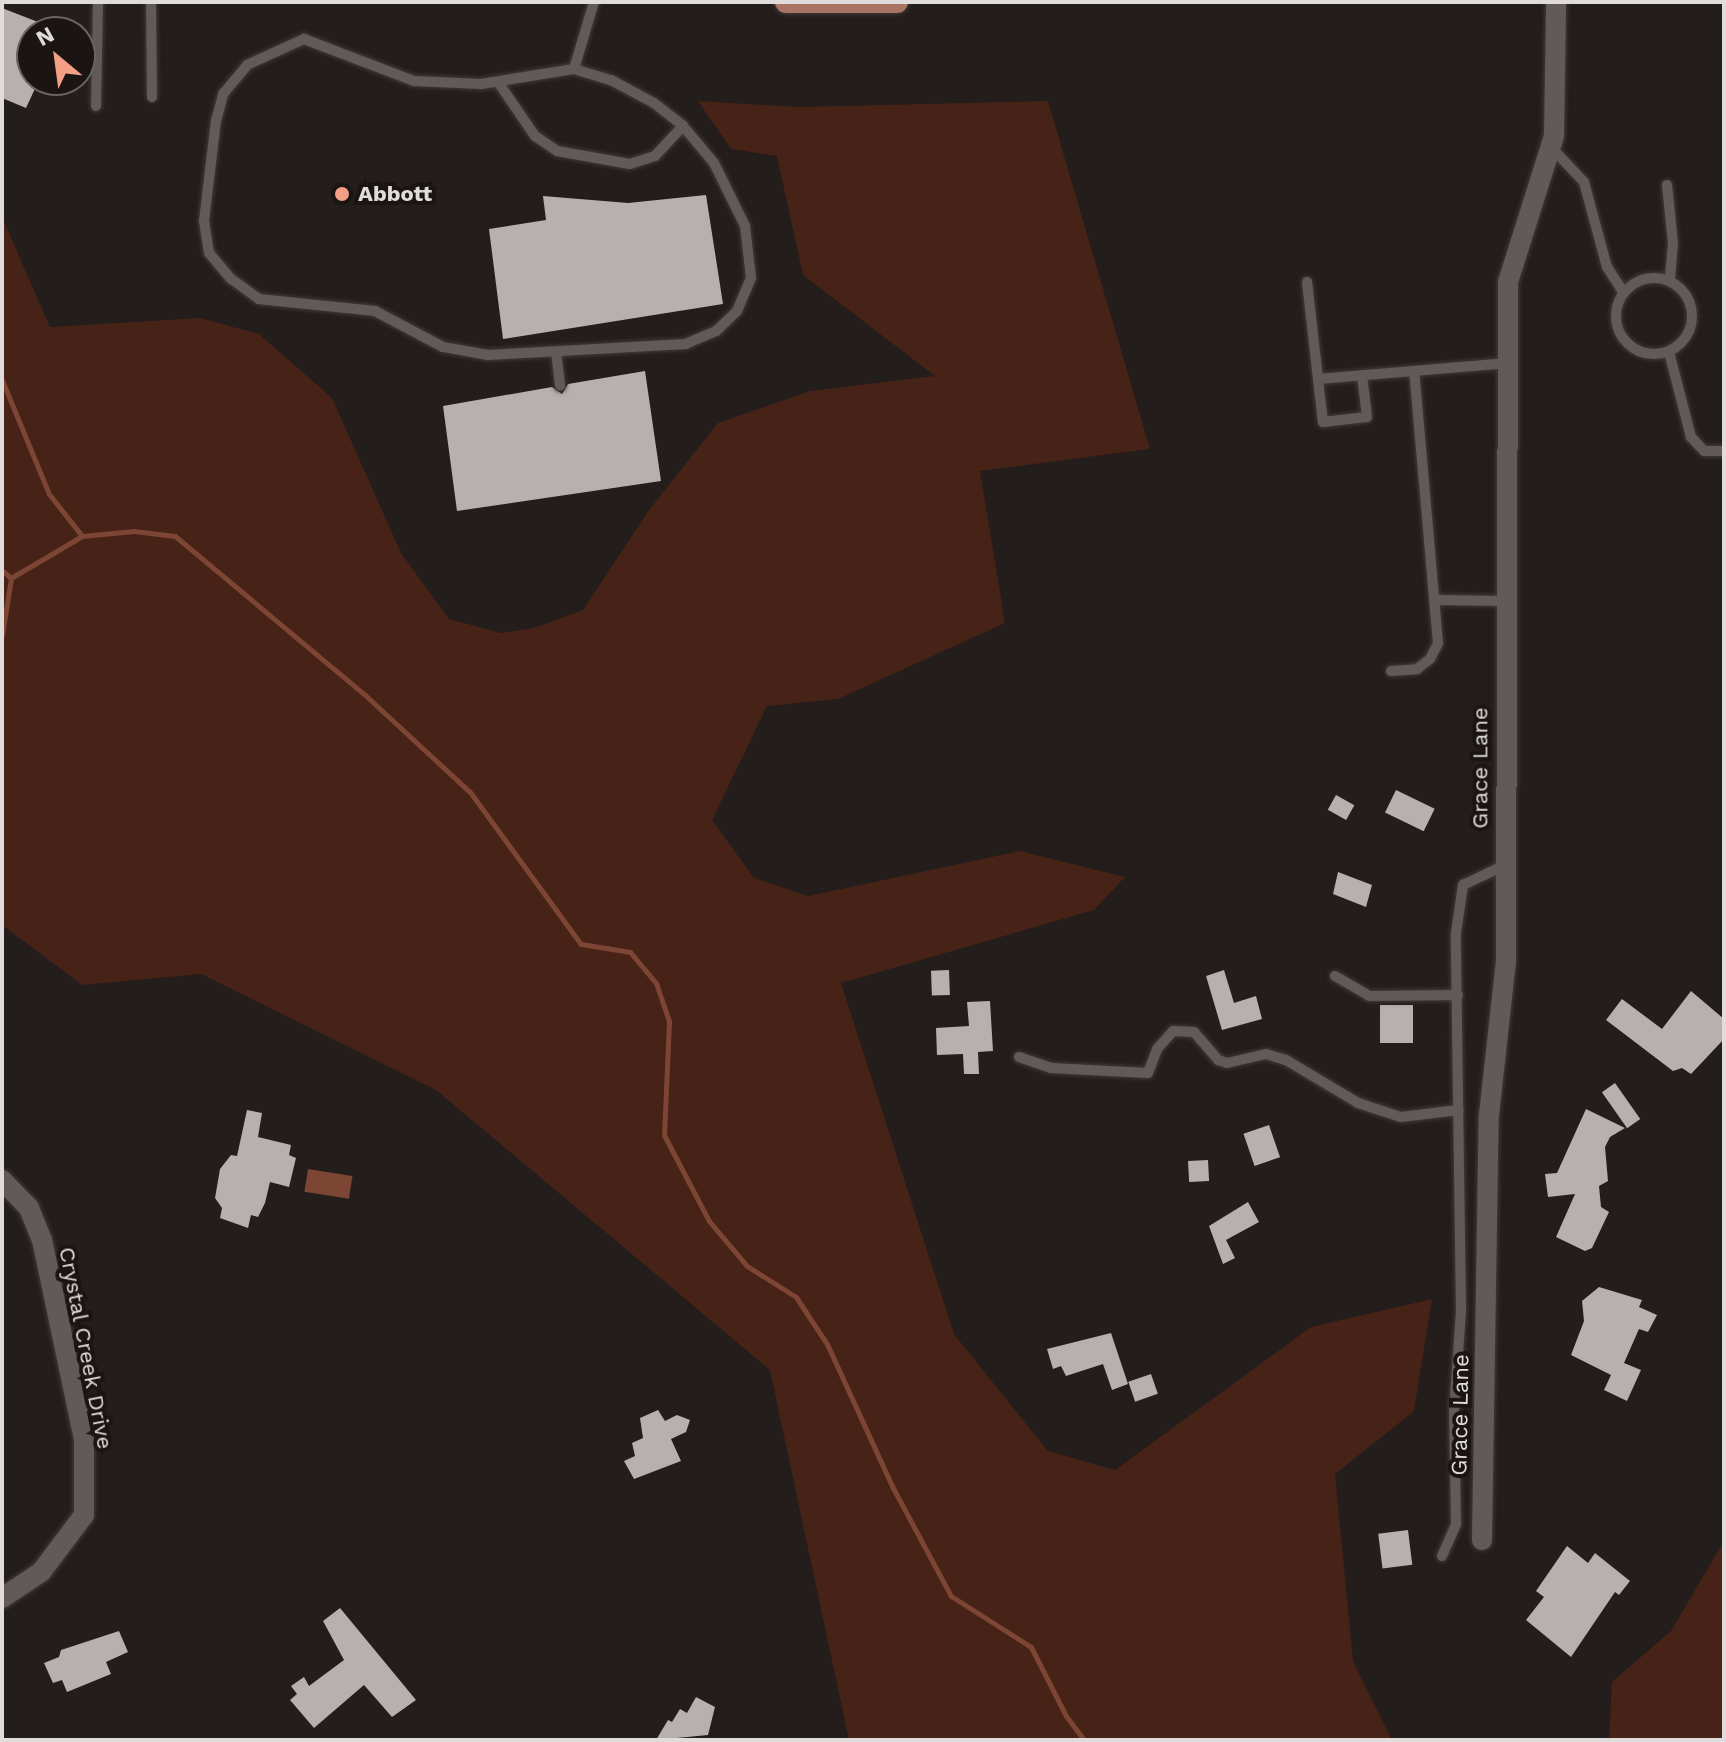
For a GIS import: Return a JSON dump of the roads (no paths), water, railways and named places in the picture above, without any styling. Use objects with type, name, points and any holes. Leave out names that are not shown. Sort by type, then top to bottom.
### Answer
[{"type":"main road","points":[[786,2],[897,2]]},
{"type":"street","name":"Grace Lane","points":[[1482,1540],[1489,1115],[1506,960],[1503,866],[1508,282],[1550,146],[1556,2]]},
{"type":"street","name":"Crystal Creek Drive","points":[[2,1180],[29,1208],[42,1240],[84,1439],[84,1515],[41,1572],[2,1598]]},
{"type":"lane","points":[[96,106],[98,2]]},
{"type":"lane","points":[[151,2],[152,97]]},
{"type":"lane","points":[[574,69],[594,2]]},
{"type":"lane","points":[[304,39],[414,81],[498,82],[574,69],[611,80],[683,126],[714,163],[745,226],[751,278],[737,311],[716,331],[686,344],[630,343],[556,352],[473,352],[443,347],[375,311],[259,299],[231,279],[209,253],[204,221],[223,94],[247,65],[272,50],[304,39]]},
{"type":"lane","points":[[498,82],[519,117],[557,151],[630,164],[655,156],[683,126]]},
{"type":"lane","points":[[1550,146],[1584,182],[1607,267],[1624,293]]},
{"type":"lane","points":[[1667,185],[1670,281]]},
{"type":"lane","points":[[1645,279],[1670,281],[1688,298],[1693,322],[1681,345],[1669,352],[1645,354],[1623,340],[1615,316],[1624,293],[1645,279]]},
{"type":"lane","points":[[1307,282],[1323,422],[1367,417],[1362,375]]},
{"type":"lane","points":[[556,352],[560,386]]},
{"type":"lane","points":[[1669,352],[1691,437],[1704,451],[1724,451]]},
{"type":"lane","points":[[1318,379],[1508,363]]},
{"type":"lane","points":[[1391,671],[1417,669],[1430,659],[1438,643],[1438,600],[1414,371]]},
{"type":"lane","points":[[1438,600],[1505,601]]},
{"type":"lane","points":[[1442,1556],[1456,1524],[1459,1110],[1456,933],[1463,885],[1503,866]]},
{"type":"lane","points":[[1335,976],[1369,996],[1458,995]]},
{"type":"lane","points":[[1019,1057],[1051,1068],[1148,1073],[1157,1049],[1173,1031],[1194,1032],[1218,1060],[1227,1063],[1266,1054],[1286,1060],[1358,1103],[1401,1117],[1459,1110]]},
{"type":"waterway","points":[[2,380],[49,494],[82,536],[134,531],[175,536],[364,694],[470,792],[581,944],[630,952],[656,983],[669,1021],[664,1135],[709,1221],[747,1266],[796,1297],[827,1344],[893,1488],[951,1596],[1031,1647],[1066,1716],[1084,1740]]},
{"type":"waterway","points":[[2,635],[11,578],[82,536]]},
{"type":"waterway","points":[[2,570],[11,578]]},
{"type":"place","name":"Abbott","points":[[342,194]]}]
